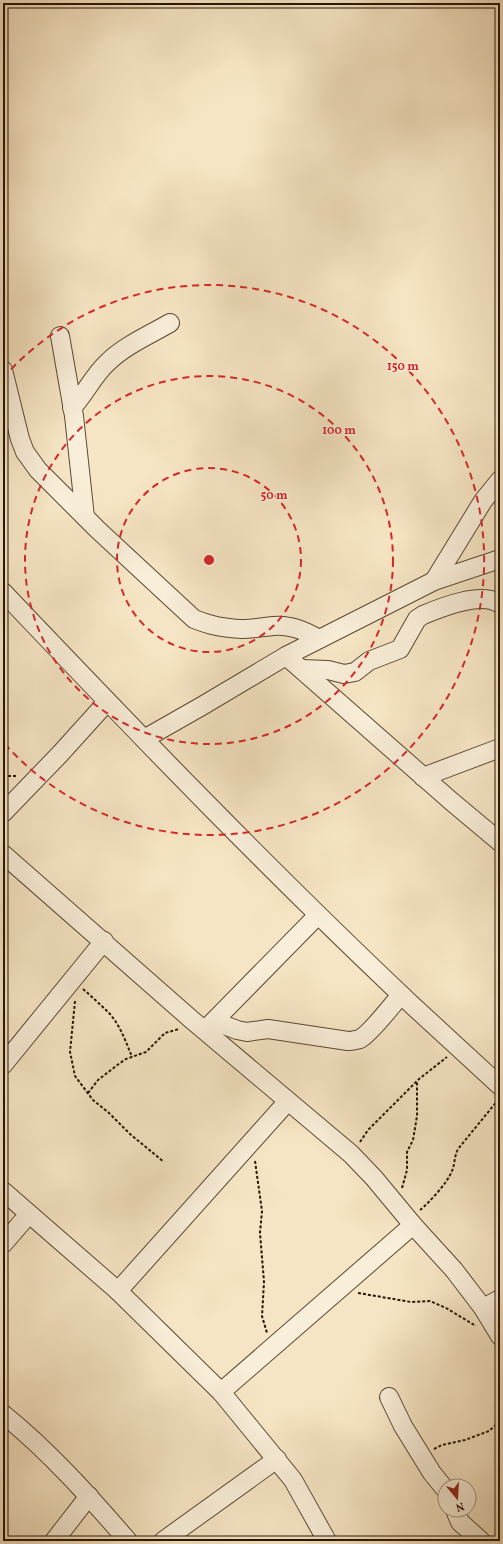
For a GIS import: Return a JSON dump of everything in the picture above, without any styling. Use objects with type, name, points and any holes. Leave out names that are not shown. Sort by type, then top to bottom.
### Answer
[{"type":"street","points":[[72,408],[82,396],[96,374],[107,362],[170,323]]},
{"type":"street","points":[[60,336],[72,408],[84,517]]},
{"type":"street","points":[[3,370],[20,439],[26,452],[38,470],[84,517],[194,619],[214,626],[236,628],[274,626],[294,628],[320,639]]},
{"type":"street","points":[[434,581],[483,501],[500,480]]},
{"type":"street","points":[[144,739],[286,656],[434,581],[500,559]]},
{"type":"street","points":[[3,592],[107,702],[318,915],[401,995],[500,1086]]},
{"type":"street","points":[[301,670],[328,670],[344,674],[355,672],[369,661],[400,649],[417,619],[423,615],[474,599],[490,599],[500,604]]},
{"type":"street","points":[[286,656],[500,842]]},
{"type":"street","points":[[3,813],[60,754],[107,702]]},
{"type":"street","points":[[424,777],[500,748]]},
{"type":"street","points":[[3,854],[104,941],[206,1025],[288,1101],[350,1154],[374,1178],[407,1218],[454,1270],[483,1308],[500,1336]]},
{"type":"street","points":[[206,1025],[318,915]]},
{"type":"street","points":[[3,1065],[104,941]]},
{"type":"street","points":[[206,1025],[247,1032],[268,1029],[348,1041],[355,1040],[361,1038],[368,1032],[401,995]]},
{"type":"street","points":[[118,1291],[288,1101]]},
{"type":"street","points":[[3,1191],[118,1291],[221,1392],[293,1480],[327,1541]]},
{"type":"street","points":[[3,1244],[29,1214]]},
{"type":"street","points":[[221,1392],[276,1345],[407,1218]]},
{"type":"street","points":[[483,1308],[500,1299]]},
{"type":"street","points":[[388,1397],[403,1426],[437,1480]]},
{"type":"street","points":[[3,1414],[48,1455],[89,1496],[128,1541]]},
{"type":"street","points":[[163,1541],[277,1459]]},
{"type":"street","points":[[54,1541],[89,1496]]},
{"type":"street","points":[[458,1518],[460,1522],[481,1541]]},
{"type":"path","points":[[82,969],[78,984],[109,1013],[124,1036],[132,1058]]},
{"type":"path","points":[[76,994],[73,1008],[70,1052],[74,1074],[93,1100],[109,1113],[130,1134],[164,1162]]},
{"type":"path","points":[[88,1093],[98,1080],[126,1059],[146,1052],[165,1033],[206,1025]]},
{"type":"path","points":[[350,1154],[368,1130],[417,1081],[458,1048]]},
{"type":"path","points":[[417,1081],[417,1116],[413,1140],[407,1152],[407,1170],[401,1189],[407,1218],[426,1204],[448,1178],[452,1171],[454,1157],[458,1149],[500,1098]]},
{"type":"path","points":[[253,1140],[262,1211],[260,1233],[264,1282],[262,1316],[267,1332],[276,1345]]},
{"type":"path","points":[[353,1294],[366,1294],[411,1302],[430,1301],[446,1308],[476,1327]]},
{"type":"path","points":[[422,1456],[442,1445],[465,1440],[489,1431],[500,1421]]}]
